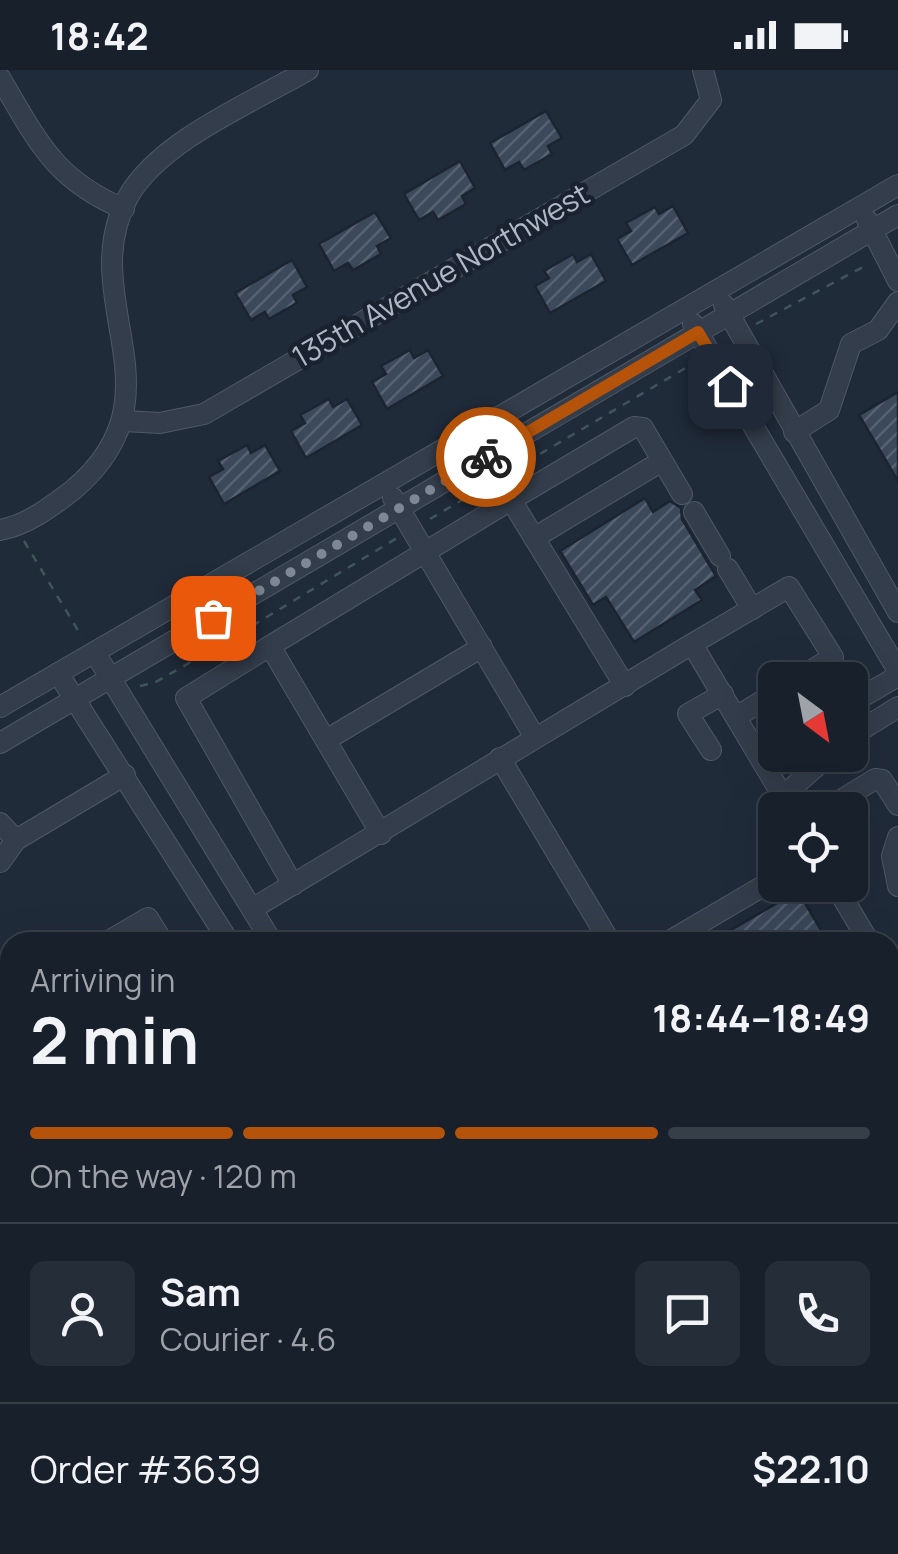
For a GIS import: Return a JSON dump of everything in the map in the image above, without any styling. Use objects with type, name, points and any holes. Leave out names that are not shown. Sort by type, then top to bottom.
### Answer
[{"type":"street","points":[[8,529],[84,481],[108,454],[124,421],[126,351],[114,292],[114,255],[129,196],[158,162],[308,70]]},
{"type":"street","name":"135th Avenue Northwest","points":[[124,421],[160,423],[204,414],[684,135],[711,100],[702,70]]},
{"type":"street","points":[[0,78],[46,155],[85,192],[124,209]]},
{"type":"street","points":[[0,707],[58,673],[91,648],[385,484],[898,185]]},
{"type":"street","points":[[858,206],[898,281]]},
{"type":"street","points":[[0,743],[898,214]]},
{"type":"street","points":[[717,293],[898,612]]},
{"type":"street","points":[[794,432],[829,410],[851,344],[878,330],[898,302]]},
{"type":"street","points":[[686,310],[898,673],[868,692]]},
{"type":"street","points":[[293,885],[186,698],[512,500],[634,427],[643,428],[752,609]]},
{"type":"street","points":[[534,538],[662,461]]},
{"type":"street","points":[[385,484],[534,736]]},
{"type":"street","points":[[512,500],[625,686]]},
{"type":"street","points":[[252,909],[381,834],[534,736],[789,588],[833,657],[825,662]]},
{"type":"street","points":[[692,644],[780,792]]},
{"type":"street","points":[[270,646],[381,834]]},
{"type":"street","points":[[326,740],[482,647]]},
{"type":"street","points":[[91,648],[266,932]]},
{"type":"street","points":[[58,673],[223,932]]},
{"type":"street","points":[[710,750],[688,714],[722,694]]},
{"type":"street","points":[[736,717],[758,703]]},
{"type":"street","points":[[868,726],[898,707]]},
{"type":"street","points":[[752,744],[758,742]]},
{"type":"street","points":[[500,758],[604,932]]},
{"type":"street","points":[[796,792],[813,772]]},
{"type":"street","points":[[0,862],[16,840],[125,775]]},
{"type":"street","points":[[854,792],[875,778],[882,780],[898,806]]},
{"type":"street","points":[[0,823],[16,840]]},
{"type":"street","points":[[898,838],[892,856],[898,886]]},
{"type":"street","points":[[685,932],[758,889]]},
{"type":"street","points":[[845,902],[863,932]]},
{"type":"street","points":[[124,932],[148,918],[157,932]]},
{"type":"path","points":[[740,333],[776,310],[813,298],[885,254]]},
{"type":"path","points":[[8,529],[91,648]]},
{"type":"building","points":[[546,111],[562,138],[548,146],[552,154],[524,170],[519,162],[505,170],[490,143]]},
{"type":"building","points":[[460,161],[475,188],[462,196],[466,204],[438,220],[433,212],[419,220],[404,194]]},
{"type":"building","points":[[673,206],[688,233],[632,265],[617,239],[631,231],[626,223],[655,207],[659,214]]},
{"type":"building","points":[[375,212],[391,238],[377,246],[381,254],[353,270],[348,263],[334,271],[319,244]]},
{"type":"building","points":[[573,254],[577,262],[591,254],[606,281],[550,313],[535,286],[549,278],[544,271]]},
{"type":"building","points":[[292,260],[307,287],[293,295],[297,303],[269,319],[265,312],[251,320],[235,293]]},
{"type":"building","points":[[410,350],[414,358],[428,350],[443,376],[387,409],[372,382],[386,374],[381,366]]},
{"type":"building","points":[[898,392],[898,481],[859,415]]},
{"type":"building","points":[[329,399],[333,407],[347,399],[362,425],[306,458],[291,431],[305,423],[300,415]]},
{"type":"building","points":[[247,445],[251,453],[265,445],[280,471],[224,504],[209,477],[223,469],[218,461]]},
{"type":"building","points":[[645,498],[653,512],[670,501],[681,508],[682,519],[716,576],[695,590],[702,600],[634,642],[606,597],[593,605],[560,551]]},
{"type":"building","points":[[779,902],[804,902],[822,932],[727,932]]},
{"type":"way so far","points":[[213,618],[486,457]]},
{"type":"route","points":[[486,457],[698,332],[730,386]]}]
